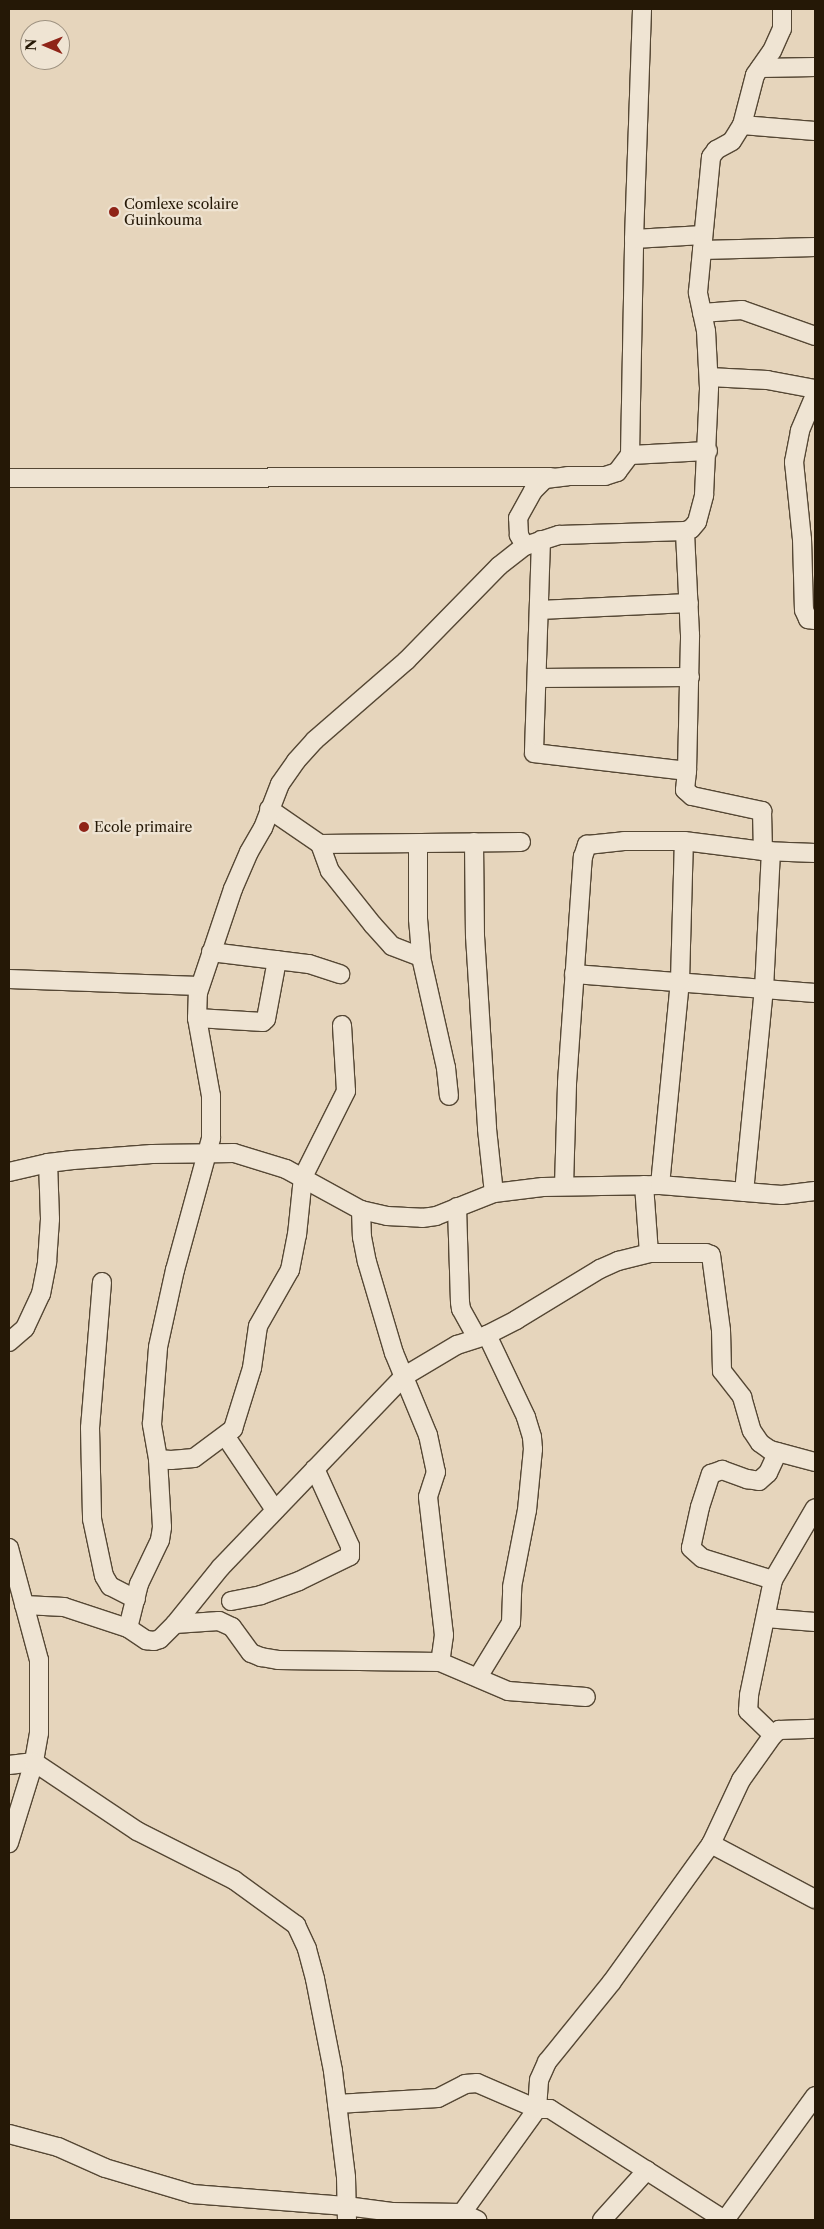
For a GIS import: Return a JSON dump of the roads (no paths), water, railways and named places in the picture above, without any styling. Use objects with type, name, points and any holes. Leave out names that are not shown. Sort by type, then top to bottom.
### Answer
[{"type":"street","points":[[9,478],[551,477],[605,476],[617,472],[630,455],[634,239],[642,9]]},
{"type":"street","points":[[128,1628],[139,1584],[160,1540],[162,1528],[158,1459],[152,1424],[158,1347],[175,1270],[208,1153],[213,1118],[212,1096],[198,1018],[199,986],[233,889],[249,852],[263,828],[280,784],[316,740],[406,661],[498,566],[533,543],[559,536],[685,531],[691,529],[701,513],[708,452],[709,377],[706,331],[698,292],[711,157],[716,150],[732,141],[742,125],[755,74],[778,40],[782,29],[782,9]]},
{"type":"street","points":[[760,68],[815,67]]},
{"type":"street","points":[[742,125],[815,131]]},
{"type":"street","points":[[634,239],[815,247]]},
{"type":"street","points":[[702,313],[742,310],[815,336]]},
{"type":"street","points":[[709,377],[767,380],[815,389]]},
{"type":"street","points":[[815,395],[800,431],[794,462],[802,539],[804,610],[808,619],[815,620]]},
{"type":"street","points":[[630,455],[708,452]]},
{"type":"street","points":[[551,477],[539,484],[520,512],[517,525],[533,543],[539,610],[534,753],[687,771]]},
{"type":"street","points":[[685,531],[689,603],[690,677],[685,790],[688,793],[721,803],[762,811],[767,851],[764,989],[744,1192]]},
{"type":"street","points":[[539,610],[689,603]]},
{"type":"street","points":[[537,678],[690,677]]},
{"type":"street","points":[[269,809],[320,844],[521,842]]},
{"type":"street","points":[[564,1186],[567,1083],[574,974],[584,857],[587,845],[624,841],[684,841],[767,851],[815,853]]},
{"type":"street","points":[[650,1253],[652,1185],[680,981],[684,841]]},
{"type":"street","points":[[474,842],[475,936],[487,1128],[494,1193]]},
{"type":"street","points":[[320,844],[330,871],[392,946],[422,957]]},
{"type":"street","points":[[418,844],[418,920],[422,957],[446,1068],[449,1096]]},
{"type":"street","points":[[211,952],[309,964],[340,974]]},
{"type":"street","points":[[198,1018],[264,1022],[277,960]]},
{"type":"street","points":[[574,974],[815,993]]},
{"type":"street","points":[[9,979],[199,986]]},
{"type":"street","points":[[158,1459],[187,1460],[194,1458],[226,1437],[233,1429],[252,1368],[258,1326],[290,1270],[297,1235],[303,1177],[346,1091],[342,1025]]},
{"type":"street","points":[[9,1172],[48,1163],[152,1154],[234,1153],[252,1157],[303,1177],[334,1197],[362,1210],[387,1216],[422,1218],[436,1216],[494,1193],[564,1186],[652,1185],[782,1195],[815,1190]]},
{"type":"street","points":[[9,1342],[25,1328],[41,1294],[47,1262],[50,1219],[48,1163]]},
{"type":"street","points":[[457,1207],[461,1309],[482,1336],[526,1417],[532,1437],[533,1449],[527,1510],[512,1587],[512,1623],[478,1678]]},
{"type":"street","points":[[362,1210],[362,1236],[367,1262],[403,1377],[428,1435],[436,1472],[428,1497],[444,1635],[440,1662]]},
{"type":"street","points":[[24,1605],[64,1607],[128,1628],[146,1640],[154,1641],[175,1624],[222,1567],[403,1377],[457,1345],[516,1320],[600,1268],[618,1261],[650,1253],[706,1252],[711,1255],[721,1330],[722,1371],[742,1397],[752,1431],[764,1447],[815,1462]]},
{"type":"street","points":[[102,1282],[90,1418],[92,1519],[104,1576],[110,1586],[136,1599]]},
{"type":"street","points":[[226,1437],[275,1510]]},
{"type":"street","points":[[774,1580],[702,1558],[691,1548],[700,1507],[711,1474],[722,1470],[747,1480],[760,1481],[768,1472],[778,1452]]},
{"type":"street","points":[[231,1601],[261,1595],[299,1581],[350,1556],[350,1546],[315,1469]]},
{"type":"street","points":[[773,1735],[750,1714],[747,1708],[774,1580],[815,1508]]},
{"type":"street","points":[[9,1548],[39,1660],[39,1733],[34,1762],[9,1843]]},
{"type":"street","points":[[766,1618],[815,1622]]},
{"type":"street","points":[[175,1624],[219,1621],[232,1628],[251,1653],[278,1660],[440,1662],[508,1691],[586,1697]]},
{"type":"street","points":[[9,2134],[58,2147],[105,2168],[192,2194],[347,2213],[392,2212],[470,2217],[537,2109],[539,2080],[547,2062],[611,1984],[711,1844],[741,1780],[773,1735],[779,1730],[815,1729]]},
{"type":"street","points":[[9,1765],[34,1762],[137,1832],[234,1880],[296,1925],[307,1950],[315,1979],[333,2071],[346,2177],[347,2213]]},
{"type":"street","points":[[711,1844],[815,1898]]},
{"type":"street","points":[[336,2104],[438,2098],[470,2083],[484,2086],[537,2109],[550,2109],[724,2220],[815,2096]]},
{"type":"street","points":[[602,2220],[647,2170]]},
{"type":"place","name":"Comlexe scolaire Guinkouma","points":[[114,212]]},
{"type":"place","name":"Ecole primaire","points":[[84,827]]}]
